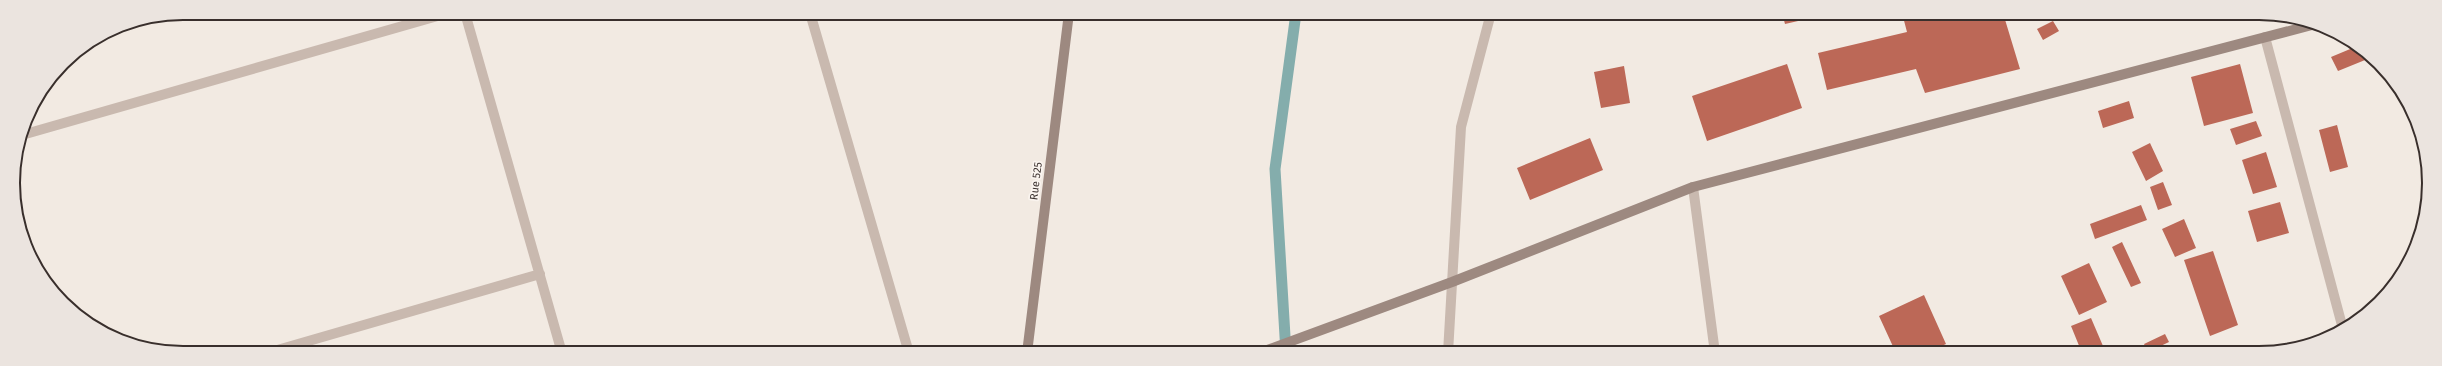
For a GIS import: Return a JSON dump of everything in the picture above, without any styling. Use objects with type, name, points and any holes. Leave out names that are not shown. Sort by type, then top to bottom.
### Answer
[{"type":"street","points":[[28,133],[424,20]]},
{"type":"street","points":[[467,20],[560,346]]},
{"type":"street","points":[[812,20],[907,346]]},
{"type":"street","name":"Rue 525","points":[[1028,346],[1068,20]]},
{"type":"street","points":[[1448,346],[1461,127],[1489,20]]},
{"type":"street","points":[[1278,346],[1452,282],[1693,187],[2303,27]]},
{"type":"street","points":[[2266,37],[2341,323]]},
{"type":"street","points":[[1693,187],[1714,346]]},
{"type":"street","points":[[291,346],[540,274]]},
{"type":"building","points":[[1784,20],[1802,20],[1785,24]]},
{"type":"building","points":[[1904,20],[2005,20],[2020,69],[1925,93],[1916,69],[1827,90],[1818,53],[1907,32]]},
{"type":"building","points":[[2053,21],[2059,31],[2043,40],[2037,29]]},
{"type":"building","points":[[2352,48],[2366,60],[2338,71],[2331,57]]},
{"type":"building","points":[[1787,64],[1802,108],[1707,141],[1692,96]]},
{"type":"building","points":[[2240,64],[2253,113],[2204,126],[2191,77]]},
{"type":"building","points":[[1624,66],[1630,103],[1601,108],[1594,72]]},
{"type":"building","points":[[2129,101],[2134,118],[2103,128],[2098,111]]},
{"type":"building","points":[[2256,121],[2262,136],[2236,145],[2230,129]]},
{"type":"building","points":[[2337,125],[2348,167],[2330,172],[2319,130]]},
{"type":"building","points":[[1590,138],[1603,170],[1530,200],[1517,168]]},
{"type":"building","points":[[2150,143],[2163,171],[2146,181],[2132,152]]},
{"type":"building","points":[[2266,152],[2277,187],[2253,194],[2242,160]]},
{"type":"building","points":[[2163,182],[2172,205],[2158,210],[2150,187]]},
{"type":"building","points":[[2280,202],[2289,233],[2257,242],[2248,211]]},
{"type":"building","points":[[2141,205],[2147,220],[2095,239],[2090,224]]},
{"type":"building","points":[[2184,219],[2196,248],[2175,257],[2162,229]]},
{"type":"building","points":[[2122,242],[2141,283],[2131,287],[2112,247]]},
{"type":"building","points":[[2213,251],[2238,325],[2210,336],[2184,260]]},
{"type":"building","points":[[2089,263],[2107,302],[2079,315],[2061,276]]},
{"type":"building","points":[[1924,295],[1946,344],[1942,346],[1893,346],[1879,316]]},
{"type":"building","points":[[2091,318],[2103,346],[2079,346],[2071,326]]},
{"type":"building","points":[[2165,334],[2169,342],[2161,346],[2145,346],[2144,344]]},
{"type":"waterway","points":[[1286,346],[1275,169],[1295,20]]}]
